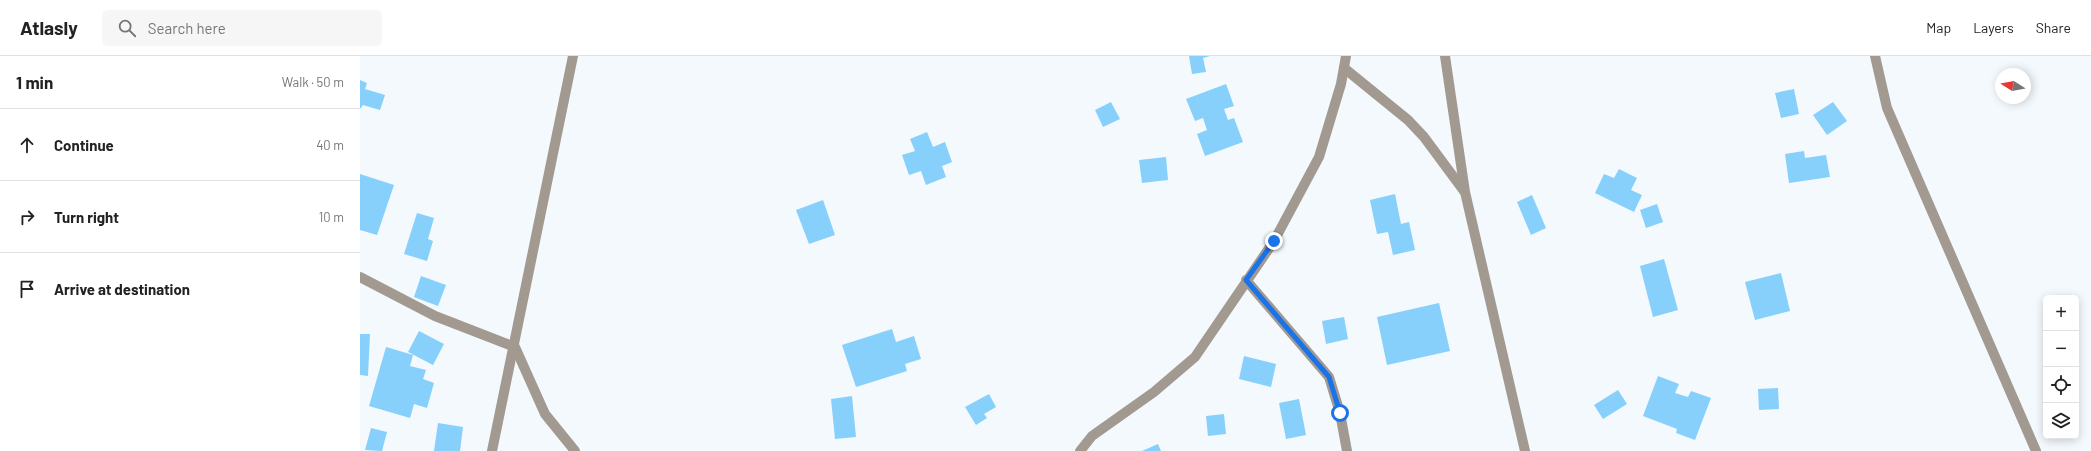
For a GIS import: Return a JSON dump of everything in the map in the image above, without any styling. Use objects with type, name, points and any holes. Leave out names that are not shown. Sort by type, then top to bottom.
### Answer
[{"type":"street","points":[[492,451],[515,347],[573,56]]},
{"type":"street","points":[[1080,451],[1092,436],[1154,392],[1195,357],[1274,241],[1319,158],[1346,56]]},
{"type":"street","points":[[1445,56],[1465,192],[1525,451]]},
{"type":"street","points":[[1875,56],[1887,108],[2036,451]]},
{"type":"street","points":[[1344,68],[1408,120],[1424,137],[1465,192]]},
{"type":"street","points":[[360,277],[379,289],[435,316],[515,347],[545,414],[575,451]]},
{"type":"street","points":[[1246,280],[1329,377],[1340,413],[1347,451]]},
{"type":"building","points":[[1189,56],[1210,56],[1203,58],[1206,72],[1192,74]]},
{"type":"building","points":[[360,80],[367,83],[365,89],[385,95],[380,110],[363,105],[360,109]]},
{"type":"building","points":[[1226,84],[1234,106],[1224,109],[1228,120],[1234,118],[1243,142],[1205,156],[1197,134],[1207,130],[1203,118],[1195,121],[1186,99]]},
{"type":"building","points":[[1794,89],[1799,114],[1781,118],[1775,93]]},
{"type":"building","points":[[1111,102],[1120,119],[1103,127],[1095,110]]},
{"type":"building","points":[[1833,102],[1847,121],[1827,135],[1813,115]]},
{"type":"building","points":[[927,132],[933,147],[945,142],[952,162],[942,166],[946,177],[926,185],[921,171],[909,175],[902,155],[915,151],[910,139]]},
{"type":"building","points":[[1804,151],[1805,158],[1826,155],[1830,177],[1789,183],[1785,154]]},
{"type":"building","points":[[1166,157],[1168,180],[1142,183],[1139,160]]},
{"type":"building","points":[[1619,169],[1637,178],[1631,190],[1642,195],[1634,212],[1595,193],[1604,174],[1614,178]]},
{"type":"building","points":[[360,174],[394,185],[377,235],[360,230]]},
{"type":"building","points":[[1395,194],[1401,224],[1409,222],[1415,250],[1393,255],[1388,232],[1377,234],[1370,200]]},
{"type":"building","points":[[1532,195],[1546,228],[1531,235],[1517,202]]},
{"type":"building","points":[[823,200],[835,235],[809,244],[796,210]]},
{"type":"building","points":[[1657,204],[1663,222],[1646,228],[1640,210]]},
{"type":"building","points":[[417,213],[434,218],[428,239],[433,241],[427,261],[404,254]]},
{"type":"building","points":[[1664,259],[1678,310],[1653,317],[1640,266]]},
{"type":"building","points":[[1781,273],[1790,311],[1755,320],[1745,282]]},
{"type":"building","points":[[421,276],[446,285],[438,306],[414,297]]},
{"type":"building","points":[[1439,303],[1450,351],[1387,365],[1377,317]]},
{"type":"building","points":[[1344,317],[1348,339],[1326,344],[1322,321]]},
{"type":"building","points":[[892,329],[896,342],[914,336],[921,359],[905,364],[907,371],[856,387],[842,345]]},
{"type":"building","points":[[419,331],[444,344],[433,365],[408,352]]},
{"type":"building","points":[[360,334],[370,334],[368,376],[360,375]]},
{"type":"building","points":[[386,347],[413,355],[410,366],[426,370],[423,379],[434,383],[427,408],[414,404],[410,418],[369,406]]},
{"type":"building","points":[[1244,356],[1276,364],[1271,387],[1239,379]]},
{"type":"building","points":[[1658,376],[1679,384],[1675,393],[1688,397],[1691,391],[1711,398],[1695,440],[1676,433],[1677,429],[1643,416]]},
{"type":"building","points":[[1778,388],[1779,409],[1759,410],[1758,389]]},
{"type":"building","points":[[1618,390],[1627,404],[1603,419],[1594,405]]},
{"type":"building","points":[[989,394],[996,407],[984,414],[987,418],[976,425],[965,407]]},
{"type":"building","points":[[852,396],[856,437],[835,439],[831,399]]},
{"type":"building","points":[[1299,399],[1306,435],[1286,439],[1279,403]]},
{"type":"building","points":[[1224,414],[1226,434],[1208,436],[1206,416]]},
{"type":"building","points":[[438,423],[463,427],[460,451],[434,451]]},
{"type":"building","points":[[371,428],[387,432],[382,451],[365,450]]},
{"type":"building","points":[[1158,444],[1161,451],[1142,451]]},
{"type":"route","points":[[1274,241],[1246,280],[1329,377],[1340,413]]}]
